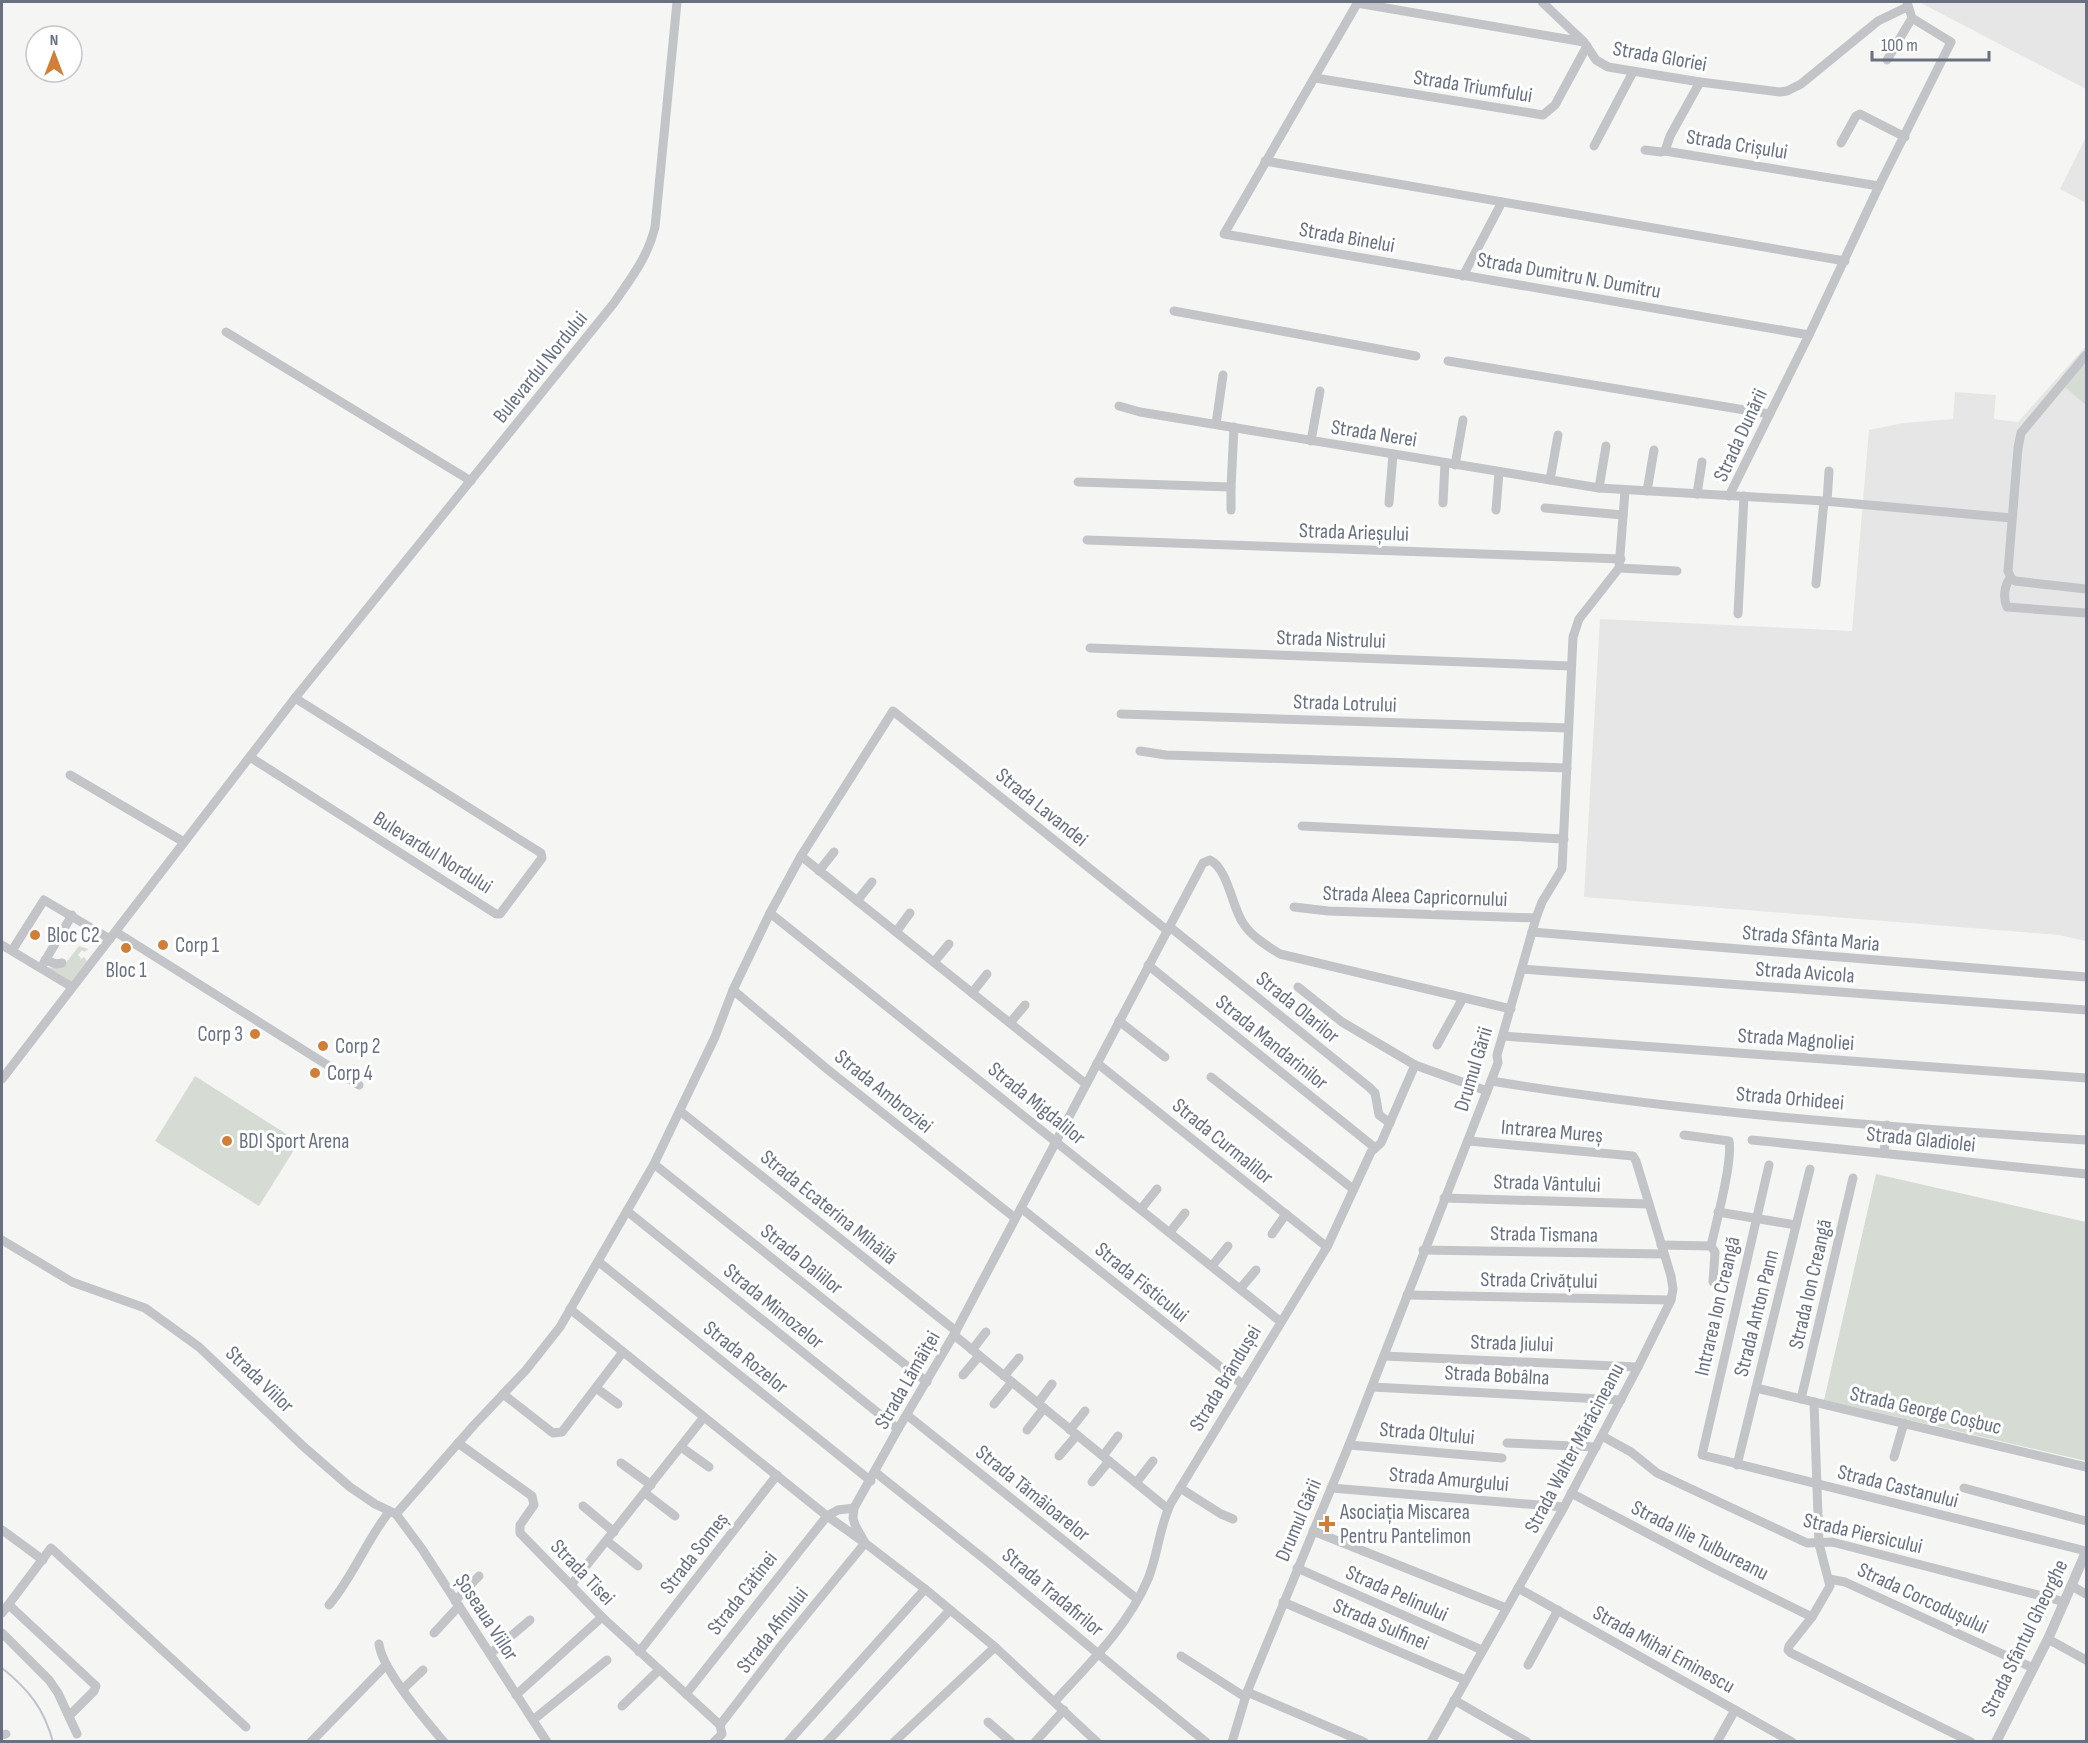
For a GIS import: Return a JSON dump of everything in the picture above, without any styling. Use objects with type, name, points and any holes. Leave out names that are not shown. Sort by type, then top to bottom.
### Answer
[{"type":"street","name":"Bulevardul Nordului","points":[[2,1079],[295,698],[614,303],[646,256],[655,227],[658,205],[676,2]]},
{"type":"street","points":[[1358,2],[1265,161],[1845,261]]},
{"type":"street","name":"Strada Gloriei","points":[[1358,2],[1585,44],[1601,64],[1633,72],[1772,92],[1787,91],[1801,84],[1878,21],[1907,4]]},
{"type":"street","points":[[1542,2],[1585,44]]},
{"type":"street","points":[[1887,60],[1912,18],[1907,4]]},
{"type":"street","name":"Strada Dunării","points":[[1912,18],[1951,42],[1729,496],[1826,501],[2012,518]]},
{"type":"street","name":"Strada Triumfului","points":[[1315,78],[1543,115],[1556,105],[1585,44]]},
{"type":"street","points":[[1594,146],[1633,72]]},
{"type":"street","name":"Strada Crișului","points":[[1700,82],[1665,151],[1880,186]]},
{"type":"street","points":[[1841,143],[1856,116],[1860,114],[1905,137]]},
{"type":"street","points":[[1645,150],[1665,151]]},
{"type":"street","name":"Strada Binelui","points":[[1265,161],[1224,234],[1463,276]]},
{"type":"street","name":"Strada Dumitru N. Dumitru","points":[[1502,202],[1463,276],[1809,335]]},
{"type":"street","points":[[1174,311],[1416,356]]},
{"type":"street","points":[[226,332],[471,481]]},
{"type":"street","points":[[2086,355],[2021,433],[2008,571],[2012,578],[2019,582],[2086,589]]},
{"type":"street","points":[[1448,361],[1769,414]]},
{"type":"street","points":[[1216,424],[1223,375]]},
{"type":"street","points":[[1311,441],[1320,391]]},
{"type":"street","name":"Strada Nerei","points":[[1119,406],[1140,412],[1311,441],[1625,491]]},
{"type":"street","points":[[1455,465],[1463,420]]},
{"type":"street","points":[[1231,510],[1234,427]]},
{"type":"street","points":[[1550,480],[1558,435]]},
{"type":"street","points":[[1599,488],[1606,446]]},
{"type":"street","points":[[1647,491],[1654,450]]},
{"type":"street","points":[[1389,503],[1393,454]]},
{"type":"street","points":[[1697,494],[1702,462]]},
{"type":"street","points":[[1443,503],[1445,463]]},
{"type":"street","points":[[1816,584],[1828,471]]},
{"type":"street","points":[[1496,510],[1499,472]]},
{"type":"street","points":[[1078,482],[1231,487]]},
{"type":"street","points":[[1620,563],[1625,491],[1729,496]]},
{"type":"street","points":[[1738,614],[1744,496]]},
{"type":"street","points":[[1545,508],[1623,515]]},
{"type":"street","name":"Strada Arieșului","points":[[1087,540],[1620,563],[1677,571]]},
{"type":"street","name":"Drumul Gării","points":[[1232,1742],[1246,1695],[1349,1445],[1491,1081],[1536,918],[1542,902],[1560,875],[1564,839],[1572,637],[1576,625],[1620,563]]},
{"type":"street","points":[[2012,578],[2006,585],[2005,604],[2007,607],[2086,613]]},
{"type":"street","name":"Strada Nistrului","points":[[1090,648],[1570,666]]},
{"type":"street","name":"Bulevardul Nordului","points":[[250,757],[496,914],[500,914],[542,858],[541,853],[295,698]]},
{"type":"street","name":"Strada Lavandei","points":[[801,856],[893,711],[1169,929]]},
{"type":"street","name":"Strada Lotrului","points":[[1121,714],[1568,728]]},
{"type":"street","points":[[1140,751],[1166,756],[1567,768]]},
{"type":"street","points":[[70,775],[184,842]]},
{"type":"street","points":[[1302,826],[1564,839]]},
{"type":"street","points":[[819,871],[834,852]]},
{"type":"street","points":[[329,1605],[347,1581],[372,1536],[546,1346],[570,1309],[654,1164],[716,1037],[733,990],[770,913],[801,856],[1086,1084]]},
{"type":"street","name":"Strada Lămâiței","points":[[854,1508],[955,1333],[1203,862],[1215,863],[1220,868],[1244,925],[1262,942],[1280,954],[1463,998]]},
{"type":"street","points":[[857,901],[872,882]]},
{"type":"street","points":[[13,949],[44,900],[113,936],[359,1085]]},
{"type":"street","name":"Strada Aleea Capricornului","points":[[1294,907],[1328,911],[1536,918]]},
{"type":"street","name":"Strada Migdalilor","points":[[770,913],[1281,1322]]},
{"type":"street","points":[[896,932],[910,913]]},
{"type":"street","points":[[62,963],[44,963],[72,915]]},
{"type":"street","name":"Strada Olarilor","points":[[1169,929],[1370,1087],[1375,1093],[1379,1115],[1390,1123]]},
{"type":"street","name":"Strada Sfânta Maria","points":[[1532,932],[2086,977]]},
{"type":"street","points":[[934,963],[949,944]]},
{"type":"street","points":[[2,945],[72,987]]},
{"type":"street","name":"Strada Mandarinilor","points":[[1148,965],[1374,1147]]},
{"type":"street","name":"Strada Avicola","points":[[1522,969],[2086,1010]]},
{"type":"street","points":[[972,993],[987,974]]},
{"type":"street","points":[[1299,987],[1342,1022],[1415,1065],[1487,1091]]},
{"type":"street","name":"Strada Ambroziei","points":[[733,990],[827,1069],[1015,1218]]},
{"type":"street","points":[[1437,1045],[1463,998],[1510,1009]]},
{"type":"street","points":[[1010,1023],[1026,1005]]},
{"type":"street","points":[[1119,1021],[1166,1057]]},
{"type":"street","name":"Strada Magnoliei","points":[[1503,1036],[2086,1078]]},
{"type":"street","name":"Strada Curmalilor","points":[[1097,1063],[1327,1247]]},
{"type":"street","name":"Strada Brândușei","points":[[1055,1701],[1119,1628],[1137,1599],[1151,1572],[1168,1509],[1327,1247],[1374,1147],[1381,1143],[1415,1065]]},
{"type":"street","points":[[1211,1077],[1353,1189]]},
{"type":"street","name":"Strada Orhideei","points":[[1491,1081],[1617,1099],[1887,1125],[2086,1140]]},
{"type":"street","name":"Strada Ecaterina Mihăilă","points":[[680,1111],[1168,1509]]},
{"type":"street","points":[[1884,1153],[1887,1125]]},
{"type":"street","points":[[1684,1135],[1729,1141],[1727,1167],[1711,1246],[1715,1252],[1713,1282]]},
{"type":"street","name":"Strada Gladiolei","points":[[1752,1140],[2086,1174]]},
{"type":"street","name":"Intrarea Mureș","points":[[1468,1141],[1633,1156],[1649,1204]]},
{"type":"street","name":"Strada Daliilor","points":[[654,1164],[927,1382]]},
{"type":"street","name":"Intrarea Ion Creangă","points":[[1702,1455],[1769,1165]]},
{"type":"street","name":"Strada Anton Pann","points":[[1737,1465],[1810,1169]]},
{"type":"street","name":"Strada Ion Creangă","points":[[1801,1399],[1853,1178]]},
{"type":"street","points":[[1141,1209],[1157,1189]]},
{"type":"street","name":"Strada Vântului","points":[[1444,1198],[1649,1204]]},
{"type":"street","points":[[1649,1204],[1673,1285],[1671,1300]]},
{"type":"street","name":"Strada Fisticului","points":[[1020,1208],[1242,1384]]},
{"type":"street","name":"Strada Mimozelor","points":[[627,1211],[898,1429]]},
{"type":"street","points":[[1718,1212],[1796,1225]]},
{"type":"street","points":[[1170,1232],[1185,1213]]},
{"type":"street","points":[[1272,1234],[1286,1214]]},
{"type":"street","name":"Strada Viilor","points":[[2,1240],[56,1274],[145,1308],[199,1347],[361,1496],[392,1513]]},
{"type":"street","points":[[1212,1266],[1228,1246]]},
{"type":"street","name":"Strada Tismana","points":[[1424,1250],[1663,1250],[1711,1246]]},
{"type":"street","name":"Strada Rozelor","points":[[598,1262],[873,1477]]},
{"type":"street","points":[[1240,1289],[1256,1270]]},
{"type":"street","name":"Strada Crivățului","points":[[1407,1295],[1671,1300]]},
{"type":"street","name":"Strada Walter Mărăcineanu","points":[[1431,1742],[1564,1507],[1671,1300]]},
{"type":"street","points":[[570,1309],[827,1516],[925,1589],[995,1647],[1097,1742]]},
{"type":"street","points":[[963,1375],[986,1332]]},
{"type":"street","points":[[503,1394],[552,1433],[562,1432],[623,1352]]},
{"type":"street","name":"Strada Jiului","points":[[1384,1356],[1638,1367]]},
{"type":"street","points":[[994,1404],[1019,1358]]},
{"type":"street","points":[[1027,1430],[1052,1384]]},
{"type":"street","name":"Strada Bobâlna","points":[[1372,1387],[1621,1400]]},
{"type":"street","points":[[596,1388],[618,1404]]},
{"type":"street","name":"Strada George Coșbuc","points":[[1756,1388],[2086,1467]]},
{"type":"street","points":[[1814,1402],[1819,1544],[1829,1578],[1829,1591],[1788,1650],[1971,1742]]},
{"type":"street","points":[[1059,1456],[1085,1411]]},
{"type":"street","name":"Strada Tămâioarelor","points":[[907,1415],[1137,1599]]},
{"type":"street","points":[[571,1585],[704,1417]]},
{"type":"street","points":[[1894,1456],[1904,1423]]},
{"type":"street","points":[[1092,1482],[1118,1436]]},
{"type":"street","name":"Strada Piersicului","points":[[1602,1436],[1631,1452],[1657,1473],[1807,1543],[1832,1542],[2065,1602]]},
{"type":"street","name":"Strada Tisei","points":[[458,1443],[532,1496],[534,1505],[520,1525],[520,1533],[602,1617],[720,1725]]},
{"type":"street","points":[[1507,1443],[1596,1447]]},
{"type":"street","name":"Strada Oltului","points":[[1349,1445],[1502,1458]]},
{"type":"street","points":[[681,1447],[709,1467]]},
{"type":"street","name":"Strada Castanului","points":[[1702,1455],[2086,1551]]},
{"type":"street","points":[[1136,1483],[1153,1461]]},
{"type":"street","points":[[621,1463],[675,1516]]},
{"type":"street","name":"Strada Someș","points":[[639,1652],[777,1475]]},
{"type":"street","name":"Strada Tradafirilor","points":[[873,1477],[988,1562],[1206,1742]]},
{"type":"street","points":[[1180,1488],[1233,1519]]},
{"type":"street","name":"Strada Amurgului","points":[[1331,1488],[1564,1507]]},
{"type":"street","points":[[1964,1488],[2086,1521]]},
{"type":"street","name":"Strada Ilie Tulbureanu","points":[[1571,1493],[1812,1617]]},
{"type":"street","points":[[583,1506],[614,1532]]},
{"type":"street","points":[[827,1516],[838,1510],[854,1508],[855,1525],[865,1543]]},
{"type":"street","name":"Șoseaua Viilor","points":[[392,1513],[422,1549],[547,1742]]},
{"type":"street","name":"Strada Cătinei","points":[[686,1694],[827,1516]]},
{"type":"street","points":[[2,1530],[43,1560]]},
{"type":"street","points":[[1313,1531],[1506,1608]]},
{"type":"street","points":[[607,1541],[638,1566]]},
{"type":"street","name":"Strada Afinului","points":[[714,1742],[722,1734],[720,1725],[865,1543]]},
{"type":"street","points":[[2,1613],[51,1548],[246,1727]]},
{"type":"street","name":"Strada Sfântul Gheorghe","points":[[1996,1742],[2048,1639],[2086,1551]]},
{"type":"street","name":"Strada Pelinului","points":[[1297,1568],[1482,1650]]},
{"type":"street","points":[[434,1633],[479,1576]]},
{"type":"street","name":"Strada Corcodușului","points":[[1829,1578],[1845,1582],[2033,1668]]},
{"type":"street","points":[[2072,1586],[2086,1594]]},
{"type":"street","name":"Strada Mihai Eminescu","points":[[1518,1588],[1792,1742]]},
{"type":"street","points":[[788,1742],[925,1589]]},
{"type":"street","name":"Strada Sulfinei","points":[[1283,1602],[1465,1680]]},
{"type":"street","points":[[9,1605],[96,1686],[94,1691],[69,1716]]},
{"type":"street","points":[[827,1742],[950,1610]]},
{"type":"street","points":[[1528,1665],[1558,1610]]},
{"type":"street","points":[[516,1695],[602,1617]]},
{"type":"street","points":[[490,1654],[530,1620]]},
{"type":"street","points":[[2,1633],[49,1680],[58,1693],[77,1734]]},
{"type":"street","points":[[2048,1639],[2086,1660]]},
{"type":"street","points":[[379,1644],[387,1665],[444,1742]]},
{"type":"street","points":[[894,1742],[995,1647]]},
{"type":"street","points":[[1181,1656],[1246,1695],[1364,1742]]},
{"type":"street","points":[[533,1720],[607,1660]]},
{"type":"street","points":[[311,1742],[387,1665]]},
{"type":"street","points":[[403,1689],[423,1670]]},
{"type":"street","points":[[622,1706],[659,1670]]},
{"type":"street","points":[[1454,1701],[1527,1742]]},
{"type":"street","points":[[1035,1742],[1064,1710]]},
{"type":"street","points":[[1717,1742],[1735,1710]]},
{"type":"street","points":[[988,1722],[1011,1742]]},
{"type":"shaded area","points":[[1919,2],[2086,2],[2086,89]]},
{"type":"shaded area","points":[[2086,137],[2086,203],[2060,189]]},
{"type":"shaded area","points":[[2086,346],[2086,941],[2059,935],[1584,897],[1600,619],[1852,631],[1869,430],[1903,423],[1953,419],[1955,392],[1996,395],[1994,419],[2018,422]]},
{"type":"shaded area","points":[[2086,362],[2086,405],[2065,387]]},
{"type":"shaded area","points":[[79,946],[88,949],[85,952],[82,950],[78,955],[80,960],[84,957],[87,961],[69,984],[46,967],[57,968],[65,964]]},
{"type":"shaded area","name":"BDI Sport Arena","points":[[195,1076],[299,1142],[259,1206],[155,1141]]},
{"type":"shaded area","points":[[1876,1174],[2086,1222],[2086,1461],[1824,1400]]},
{"type":"waterway","points":[[2,1668],[34,1700],[45,1719],[53,1742]]},
{"type":"place","name":"Bloc C2","points":[[35,935]]},
{"type":"place","name":"Corp 1","points":[[163,945]]},
{"type":"place","name":"Bloc 1","points":[[126,948]]},
{"type":"place","name":"Corp 3","points":[[255,1034]]},
{"type":"place","name":"Corp 2","points":[[323,1046]]},
{"type":"place","name":"Corp 4","points":[[315,1073]]},
{"type":"place","name":"BDI Sport Arena","points":[[227,1141]]},
{"type":"place","name":"Asociația Miscarea Pentru Pantelimon","points":[[1327,1524]]}]
